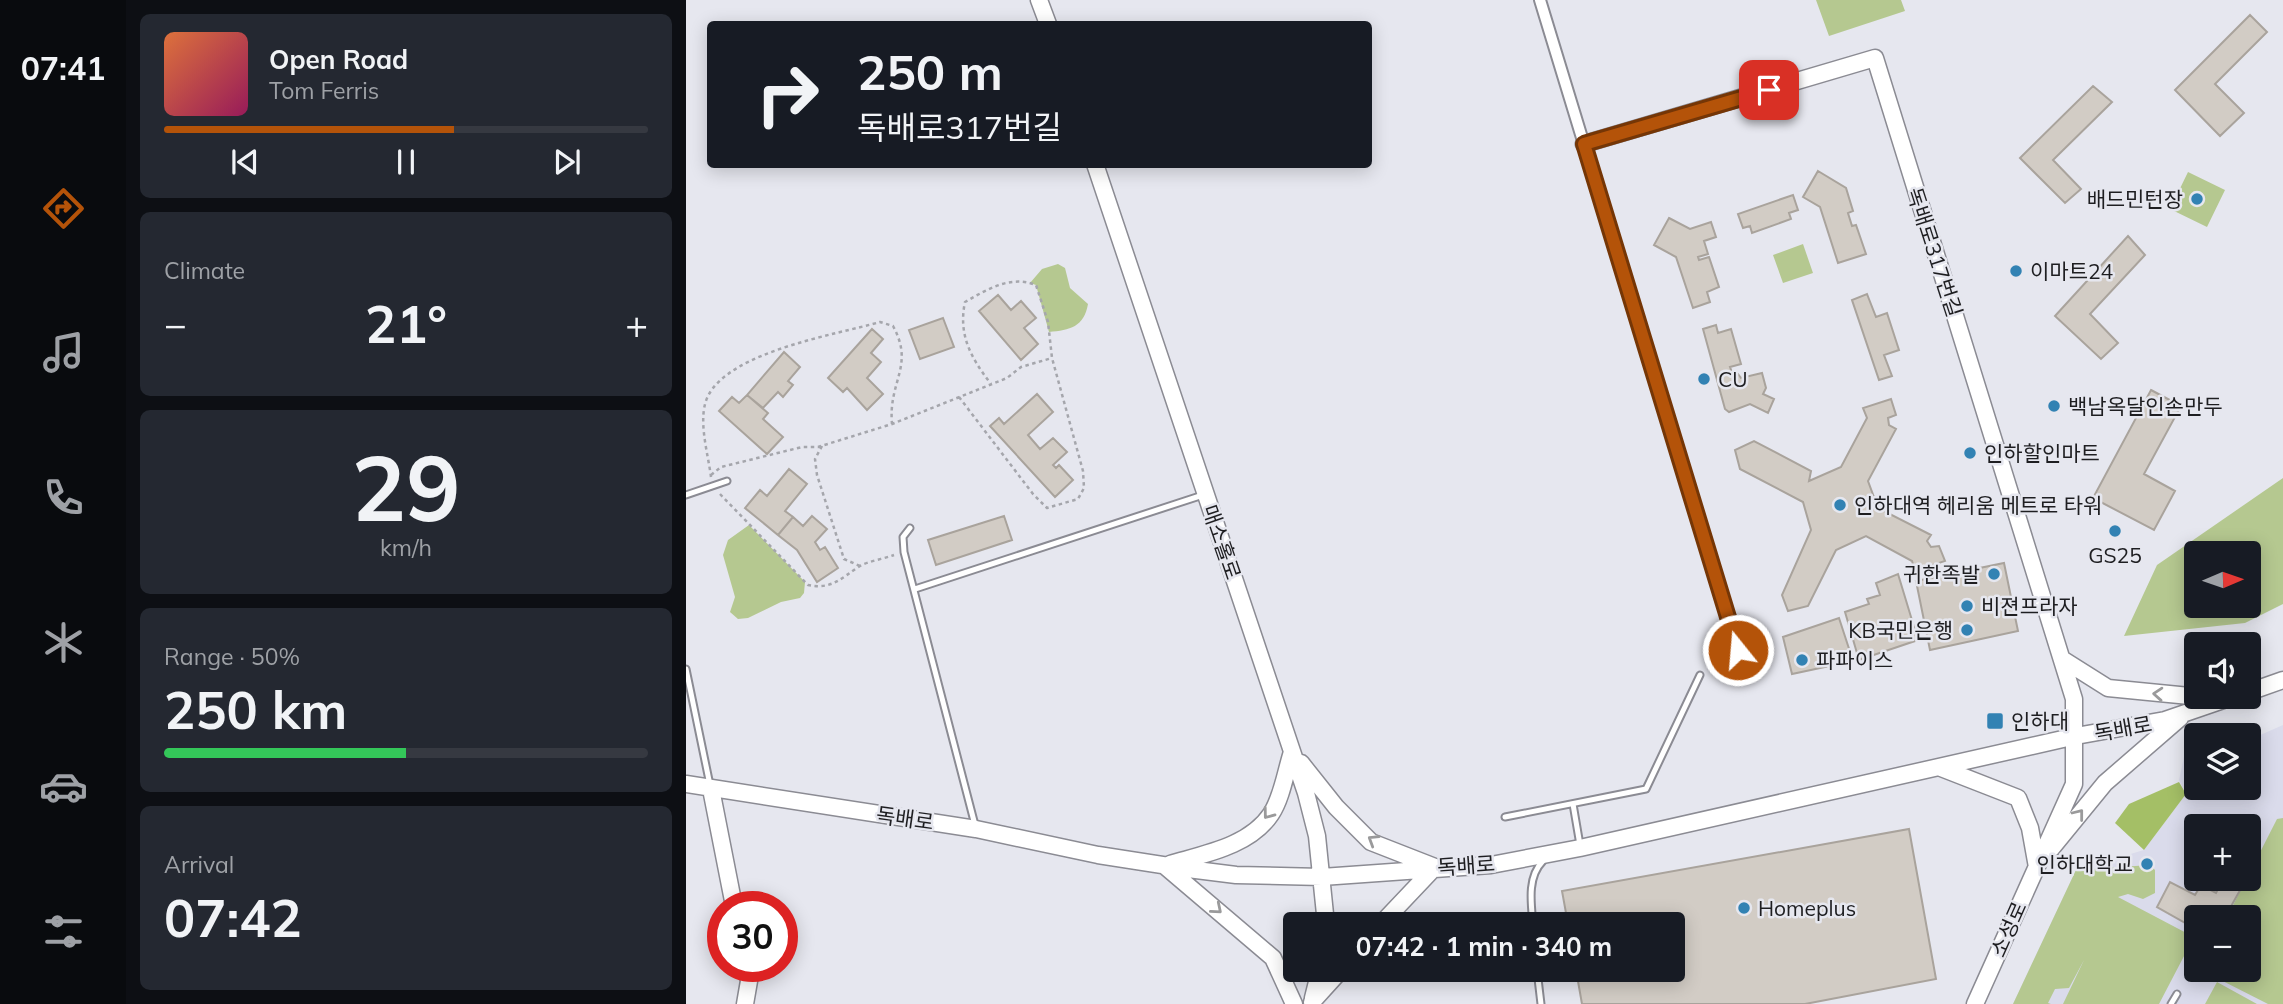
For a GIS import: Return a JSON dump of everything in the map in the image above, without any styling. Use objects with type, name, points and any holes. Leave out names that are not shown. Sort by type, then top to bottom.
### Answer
[{"type":"main road","points":[[1039,0],[1047,21]]},
{"type":"main road","name":"독배로317번길","points":[[1584,144],[1874,58],[2074,699],[2076,736]]},
{"type":"main road","name":"매소홀로","points":[[1096,168],[1293,752],[1317,836],[1325,912]]},
{"type":"main road","points":[[2062,659],[2108,688],[2184,694]]},
{"type":"main road","points":[[2261,688],[2283,680]]},
{"type":"main road","name":"독배로","points":[[686,784],[976,828],[1098,855],[1164,865],[1236,875],[1322,877],[1491,864],[1580,848],[2076,736],[2165,720],[2198,709]]},
{"type":"main road","points":[[2037,867],[2105,783],[2186,713]]},
{"type":"main road","name":"소성로","points":[[1975,1004],[2074,785],[2076,736]]},
{"type":"main road","points":[[1164,865],[1222,849],[1248,835],[1272,814],[1293,752]]},
{"type":"main road","points":[[1293,752],[1336,807],[1371,842],[1435,867],[1392,912]]},
{"type":"main road","points":[[1941,768],[2018,798],[2030,828],[2037,867]]},
{"type":"main road","points":[[711,789],[731,891]]},
{"type":"main road","points":[[1164,865],[1273,958],[1294,1004]]},
{"type":"main road","points":[[745,1004],[749,982]]},
{"type":"main road","points":[[1312,1003],[1317,982]]},
{"type":"main road","points":[[1312,1003],[1330,982]]},
{"type":"street","points":[[1540,0],[1738,650]]},
{"type":"lane","points":[[686,495],[727,481]]},
{"type":"lane","points":[[915,589],[1206,494]]},
{"type":"lane","points":[[910,528],[903,537],[904,552],[976,828]]},
{"type":"lane","points":[[686,668],[711,789]]},
{"type":"lane","points":[[1505,817],[1646,789],[1700,676]]},
{"type":"lane","points":[[1573,804],[1580,848]]},
{"type":"lane","points":[[1532,912],[1531,893],[1534,878],[1539,864],[1552,853]]},
{"type":"lane","points":[[1539,982],[1541,1004]]},
{"type":"lane","points":[[2172,1004],[2177,994]]},
{"type":"path","points":[[959,397],[1033,494],[1047,508],[1065,505],[1078,499],[1084,488],[1083,471],[1052,358],[1048,321],[1036,285],[1021,279],[993,286],[965,302],[961,320],[967,347],[990,384]]},
{"type":"path","points":[[892,424],[895,381],[904,361],[900,340],[892,326],[880,322],[748,361],[725,377],[708,396],[703,419],[712,486],[808,585],[818,587],[837,584],[860,566],[904,552]]},
{"type":"path","points":[[711,475],[721,467],[802,447],[822,446],[892,424],[990,384],[1021,367],[1052,358]]},
{"type":"path","points":[[822,446],[815,459],[821,487],[844,559],[860,566]]},
{"type":"shaded area","name":"인하대학교","points":[[2283,725],[2283,1004],[2013,1004],[2076,870],[2144,850],[2184,797],[2184,800],[2261,800],[2261,735]]},
{"type":"shaded area","name":"인하대학교","points":[[2184,757],[2184,790],[2179,780]]},
{"type":"green space","points":[[1816,0],[1901,0],[1905,11],[1829,36]]},
{"type":"green space","name":"배드민턴장","points":[[2188,172],[2225,190],[2207,227],[2170,209]]},
{"type":"green space","points":[[1803,244],[1813,273],[1783,283],[1773,255]]},
{"type":"green space","points":[[1058,264],[1065,268],[1070,288],[1088,304],[1083,318],[1075,326],[1049,332],[1036,285],[1030,283],[1042,269]]},
{"type":"green space","points":[[2283,478],[2283,604],[2261,615],[2261,541],[2192,541]]},
{"type":"green space","points":[[749,525],[805,582],[804,593],[800,598],[781,602],[748,618],[738,619],[730,612],[735,597],[723,555],[728,540]]},
{"type":"green space","points":[[2184,546],[2184,618],[2255,618],[2245,623],[2124,636],[2157,565]]},
{"type":"green space","points":[[2179,782],[2184,791],[2184,797],[2144,850],[2115,823],[2129,804]]},
{"type":"green space","points":[[2283,818],[2283,1004],[2268,1004],[2225,982],[2261,982],[2261,905],[2233,905],[2240,891],[2261,891],[2261,850],[2277,819]]},
{"type":"green space","points":[[2150,865],[2155,870],[2155,893],[2143,899],[2128,894],[2118,897],[2184,932],[2184,956],[2159,1004],[2063,1004],[2084,960],[2069,988],[2055,989],[2048,1003],[2051,1004],[2013,1004],[2076,870]]},
{"type":"green space","points":[[2217,982],[2257,1004],[2205,1004]]},
{"type":"building","points":[[2250,15],[2267,32],[2215,84],[2244,113],[2220,136],[2175,90]]},
{"type":"building","points":[[2093,86],[2112,102],[2053,160],[2081,189],[2065,203],[2020,158]]},
{"type":"building","points":[[1818,171],[1846,188],[1853,211],[1848,213],[1852,226],[1856,225],[1866,254],[1838,263],[1820,207],[1803,197]]},
{"type":"building","points":[[1793,195],[1798,210],[1789,213],[1791,219],[1752,233],[1750,226],[1743,228],[1738,214]]},
{"type":"building","points":[[1669,218],[1690,229],[1711,222],[1716,237],[1704,241],[1708,254],[1698,257],[1699,260],[1709,257],[1719,287],[1707,292],[1710,302],[1693,308],[1676,257],[1654,245]]},
{"type":"building","points":[[2128,236],[2145,255],[2090,314],[2118,343],[2101,359],[2055,316]]},
{"type":"building","points":[[1867,294],[1876,317],[1887,313],[1899,350],[1884,355],[1892,376],[1879,380],[1852,300]]},
{"type":"building","points":[[998,295],[1011,310],[1021,301],[1036,318],[1024,328],[1038,344],[1021,360],[979,311]]},
{"type":"building","points":[[943,318],[954,347],[920,359],[909,330]]},
{"type":"building","points":[[1716,325],[1718,333],[1731,329],[1741,364],[1730,367],[1733,375],[1738,374],[1741,378],[1762,373],[1766,388],[1763,394],[1774,399],[1768,413],[1750,404],[1729,412],[1725,409],[1703,329]]},
{"type":"building","points":[[872,329],[883,339],[871,353],[881,362],[867,378],[883,394],[867,410],[847,388],[843,392],[828,378]]},
{"type":"building","points":[[784,352],[800,367],[788,381],[793,385],[783,397],[778,392],[763,408],[747,395]]},
{"type":"building","points":[[2151,390],[2181,406],[2144,474],[2175,491],[2154,530],[2093,498]]},
{"type":"building","points":[[1037,394],[1053,412],[1028,435],[1040,449],[1053,438],[1067,452],[1053,465],[1056,468],[1059,465],[1073,480],[1055,497],[990,426],[999,418],[1004,424]]},
{"type":"building","points":[[747,395],[768,413],[763,419],[783,437],[767,454],[719,411],[732,397],[739,403]]},
{"type":"building","name":"인하대역 헤리움 메트로 타워","points":[[1891,399],[1896,415],[1888,418],[1889,425],[1896,429],[1868,481],[1878,508],[1931,535],[1927,541],[1931,547],[1939,546],[1945,561],[1915,571],[1912,561],[1866,536],[1836,550],[1808,606],[1788,611],[1782,595],[1811,530],[1803,502],[1740,469],[1735,450],[1754,441],[1811,471],[1809,481],[1841,467],[1867,418],[1863,408]]},
{"type":"building","points":[[789,469],[807,484],[785,511],[793,517],[778,535],[745,508],[760,490],[767,496]]},
{"type":"building","points":[[812,516],[827,529],[815,542],[820,550],[825,547],[838,568],[817,582],[797,550],[778,535],[793,517],[803,526]]},
{"type":"building","points":[[1004,516],[1012,540],[936,565],[928,540]]},
{"type":"building","name":"비젼프라자","points":[[2004,563],[2018,631],[1930,650],[1916,581]]},
{"type":"building","points":[[1898,574],[1918,640],[1859,660],[1845,612],[1869,604],[1867,599],[1880,595],[1876,583]]},
{"type":"building","points":[[1839,618],[1853,661],[1792,674],[1783,637]]},
{"type":"building","name":"Homeplus","points":[[1909,829],[1936,979],[1805,1004],[1582,1004],[1578,982],[1685,982],[1685,912],[1566,912],[1562,891]]},
{"type":"building","points":[[2170,882],[2195,895],[2197,891],[2240,891],[2232,905],[2184,905],[2184,922],[2157,907]]},
{"type":"place","name":"배드민턴장","points":[[2197,199]]},
{"type":"place","name":"이마트24","points":[[2016,271]]},
{"type":"place","name":"CU","points":[[1704,379]]},
{"type":"place","name":"백남옥달인손만두","points":[[2054,406]]},
{"type":"place","name":"인하할인마트","points":[[1970,453]]},
{"type":"place","name":"인하대역 헤리움 메트로 타워","points":[[1840,505]]},
{"type":"place","name":"GS25","points":[[2115,531]]},
{"type":"place","name":"귀한족발","points":[[1994,574]]},
{"type":"place","name":"비젼프라자","points":[[1967,606]]},
{"type":"place","name":"KB국민은행","points":[[1967,630]]},
{"type":"place","name":"파파이스","points":[[1802,660]]},
{"type":"place","name":"인하대","points":[[1995,721]]},
{"type":"place","name":"인하대학교","points":[[2147,864]]},
{"type":"place","name":"Homeplus","points":[[1744,908]]},
{"type":"route","points":[[1738,650],[1584,144],[1769,90]]}]
